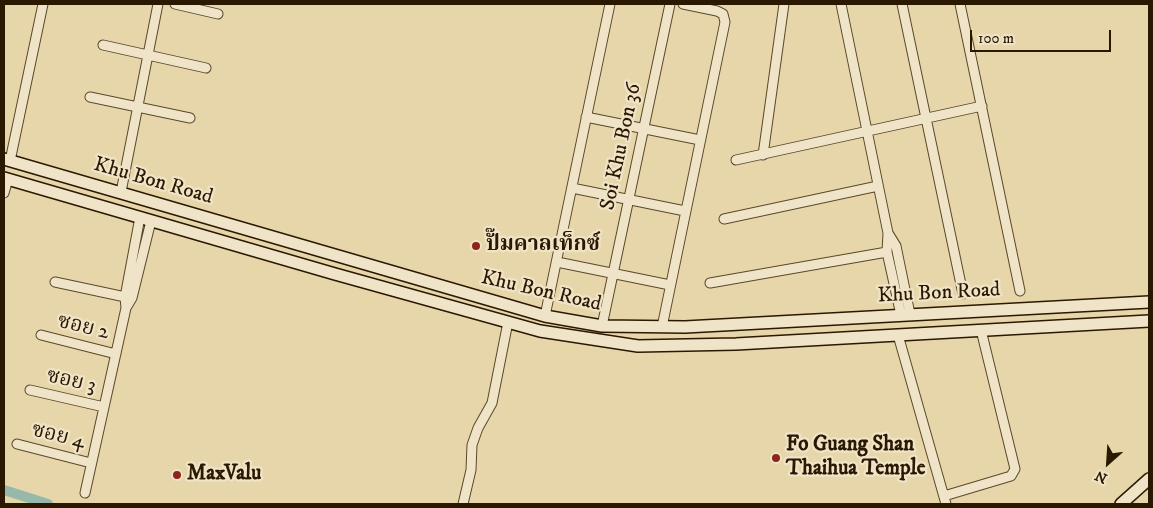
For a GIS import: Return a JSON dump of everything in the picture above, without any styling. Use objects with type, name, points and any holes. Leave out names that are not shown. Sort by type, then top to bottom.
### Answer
[{"type":"main road","name":"Khu Bon Road","points":[[7,160],[545,316],[602,326],[662,327],[1149,302]]},
{"type":"main road","name":"Khu Bon Road","points":[[6,179],[540,331],[638,346],[746,343],[1149,321]]},
{"type":"main road","points":[[396,291],[400,275]]},
{"type":"main road","points":[[1121,504],[1149,479]]},
{"type":"street","points":[[7,160],[43,4]]},
{"type":"street","points":[[121,192],[158,4]]},
{"type":"street","points":[[175,4],[218,14]]},
{"type":"street","points":[[545,316],[610,4]]},
{"type":"street","name":"Soi Khu Bon 36","points":[[602,326],[670,4]]},
{"type":"street","points":[[662,327],[724,17],[717,11],[683,4]]},
{"type":"street","points":[[763,155],[784,4]]},
{"type":"street","points":[[841,4],[888,233],[887,252],[906,314]]},
{"type":"street","points":[[902,4],[963,294]]},
{"type":"street","points":[[960,4],[1020,291]]},
{"type":"street","points":[[103,45],[206,68]]},
{"type":"street","points":[[90,97],[190,118]]},
{"type":"street","points":[[736,160],[982,106]]},
{"type":"street","points":[[586,117],[700,140]]},
{"type":"street","points":[[4,193],[6,179]]},
{"type":"street","points":[[724,219],[878,186]]},
{"type":"street","points":[[572,188],[685,211]]},
{"type":"street","points":[[84,493],[145,219]]},
{"type":"street","points":[[888,233],[896,246],[906,314]]},
{"type":"street","points":[[710,283],[887,252]]},
{"type":"street","points":[[556,262],[670,285]]},
{"type":"street","points":[[55,282],[128,298]]},
{"type":"street","points":[[463,504],[471,470],[472,445],[478,428],[492,403],[508,322]]},
{"type":"street","points":[[898,335],[945,500],[1011,476],[1015,470],[981,330]]},
{"type":"street","name":"ซอย 2","points":[[41,336],[116,354]]},
{"type":"street","name":"ซอย 3","points":[[30,390],[104,407]]},
{"type":"street","name":"ซอย 4","points":[[17,444],[92,463]]},
{"type":"waterway","points":[[4,490],[48,504]]},
{"type":"place","name":"ปั๊มคาลเท็กซ์","points":[[476,246]]},
{"type":"place","name":"Fo Guang Shan Thaihua Temple","points":[[776,458]]},
{"type":"place","name":"MaxValu","points":[[177,475]]}]
